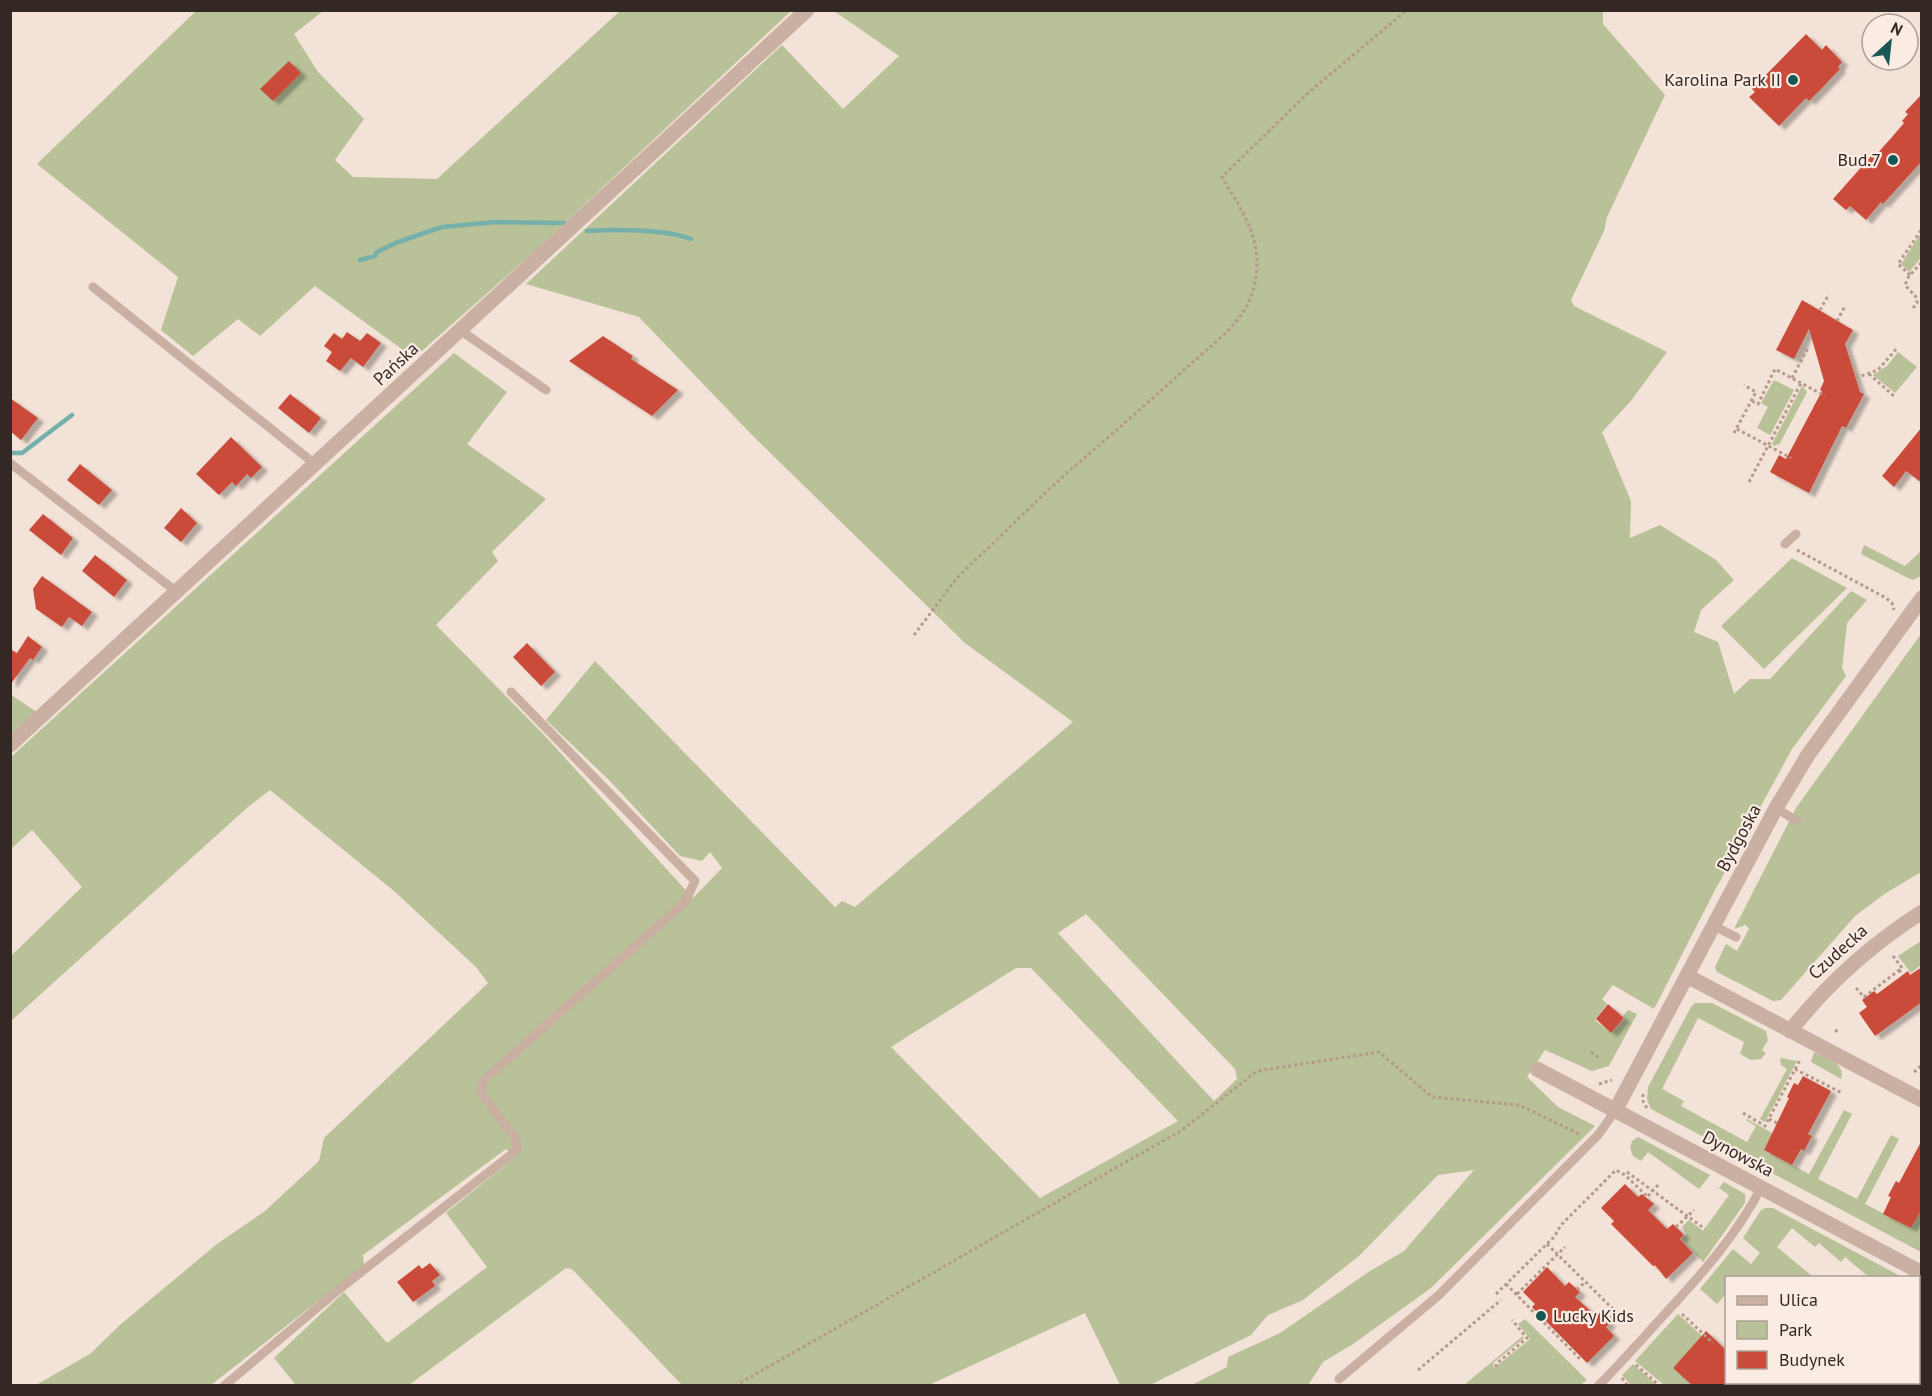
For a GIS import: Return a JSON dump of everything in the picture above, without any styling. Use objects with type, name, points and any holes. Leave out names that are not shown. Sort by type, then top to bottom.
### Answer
[{"type":"street","name":"Pańska","points":[[10,746],[807,10]]},
{"type":"street","name":"Bydgoska","points":[[1615,1111],[1776,808],[1808,756],[1922,598]]},
{"type":"street","name":"Czudecka","points":[[1790,1031],[1808,1008],[1848,966],[1871,946],[1922,912]]},
{"type":"street","points":[[1687,976],[1922,1100]]},
{"type":"street","name":"Dynowska","points":[[1537,1069],[1922,1273]]},
{"type":"lane","points":[[93,287],[315,464]]},
{"type":"lane","points":[[460,330],[546,390]]},
{"type":"lane","points":[[10,463],[177,592]]},
{"type":"lane","points":[[1785,544],[1796,534]]},
{"type":"lane","points":[[224,1386],[337,1291],[517,1150],[516,1139],[481,1093],[482,1082],[685,902],[695,881],[511,692]]},
{"type":"lane","points":[[1776,808],[1797,821]]},
{"type":"lane","points":[[1714,926],[1736,937]]},
{"type":"lane","points":[[1339,1379],[1439,1295],[1593,1141],[1615,1111]]},
{"type":"lane","points":[[1598,1386],[1723,1248],[1750,1209],[1761,1188]]},
{"type":"path","points":[[914,635],[957,578],[972,563],[1241,315],[1255,284],[1257,244],[1222,177],[1308,93],[1407,10]]},
{"type":"path","points":[[1910,275],[1898,264],[1922,230]]},
{"type":"path","points":[[1913,308],[1917,303],[1917,298],[1905,285],[1922,261]]},
{"type":"path","points":[[1821,310],[1829,294]]},
{"type":"path","points":[[1837,321],[1845,306]]},
{"type":"path","points":[[1792,378],[1809,345]]},
{"type":"path","points":[[1856,378],[1869,374],[1885,364],[1897,348]]},
{"type":"path","points":[[1752,400],[1758,404],[1775,369],[1825,396]]},
{"type":"path","points":[[1869,374],[1895,397]]},
{"type":"path","points":[[1749,482],[1801,383]]},
{"type":"path","points":[[1734,433],[1756,392],[1744,385]]},
{"type":"path","points":[[1737,429],[1791,458]]},
{"type":"path","points":[[1785,544],[1890,600],[1894,608],[1893,615]]},
{"type":"path","points":[[1856,988],[1864,998],[1902,968],[1893,956]]},
{"type":"path","points":[[1899,970],[1903,975]]},
{"type":"path","points":[[735,1386],[1182,1130],[1257,1071],[1378,1052],[1432,1097],[1519,1105],[1593,1141]]},
{"type":"path","points":[[1591,1052],[1599,1058]]},
{"type":"path","points":[[1743,1113],[1765,1126],[1800,1060]]},
{"type":"path","points":[[1914,1072],[1922,1065]]},
{"type":"path","points":[[1796,1069],[1842,1093]]},
{"type":"path","points":[[1787,1085],[1792,1087]]},
{"type":"path","points":[[1769,1119],[1777,1123]]},
{"type":"path","points":[[1496,1294],[1554,1237],[1561,1225],[1616,1170],[1647,1197],[1659,1184]]},
{"type":"path","points":[[1628,1172],[1704,1229]]},
{"type":"path","points":[[1676,1227],[1694,1209]]},
{"type":"path","points":[[1547,1244],[1616,1312],[1608,1321]]},
{"type":"path","points":[[1517,1294],[1565,1247]]},
{"type":"path","points":[[1577,1290],[1585,1282]]},
{"type":"path","points":[[1506,1284],[1580,1359]]},
{"type":"path","points":[[1418,1370],[1501,1300]]},
{"type":"path","points":[[1684,1316],[1713,1343]]},
{"type":"path","points":[[1496,1367],[1496,1364],[1527,1338],[1512,1320]]},
{"type":"path","points":[[1633,1361],[1659,1386]]},
{"type":"path","points":[[1619,1376],[1628,1386]]},
{"type":"green space","points":[[196,11],[323,11],[294,34],[318,72],[364,119],[335,160],[353,177],[437,179],[620,11],[791,11],[536,250],[414,358],[315,286],[260,336],[238,319],[193,356],[161,330],[178,277],[37,164]]},
{"type":"green space","points":[[834,11],[1603,11],[1603,24],[1665,95],[1607,217],[1604,231],[1571,300],[1574,306],[1667,352],[1630,402],[1602,432],[1631,501],[1630,538],[1660,525],[1716,560],[1734,580],[1701,610],[1694,632],[1718,642],[1734,694],[1750,679],[1770,679],[1851,591],[1867,600],[1847,623],[1842,668],[1846,676],[1792,749],[1714,892],[1654,1009],[1613,985],[1602,999],[1607,1004],[1595,1020],[1611,1033],[1625,1018],[1623,1016],[1628,1010],[1637,1014],[1609,1066],[1592,1071],[1545,1050],[1527,1077],[1558,1107],[1595,1126],[1431,1288],[1353,1344],[1323,1362],[1308,1385],[1192,1385],[1227,1367],[1228,1357],[1280,1333],[1370,1271],[1404,1251],[1474,1170],[1438,1175],[1359,1256],[1303,1300],[1268,1315],[1251,1335],[1150,1385],[1120,1385],[1085,1313],[929,1385],[682,1385],[572,1269],[566,1268],[409,1385],[296,1385],[274,1358],[344,1292],[387,1343],[487,1267],[446,1213],[514,1158],[506,1149],[363,1255],[364,1265],[211,1385],[36,1385],[90,1354],[121,1324],[217,1244],[265,1211],[319,1161],[324,1138],[488,983],[476,967],[394,891],[270,790],[249,806],[11,1021],[11,956],[82,887],[32,830],[11,849],[11,757],[454,353],[507,392],[467,444],[546,499],[492,552],[498,561],[436,625],[545,736],[693,898],[722,868],[710,852],[702,861],[680,856],[609,780],[546,720],[595,661],[835,907],[842,901],[855,907],[1073,722],[965,643],[753,436],[639,317],[526,284],[782,45],[843,109],[899,56]],"holes":[[[1086,914],[1235,1069],[1237,1079],[1214,1101],[1058,933]],[[1016,968],[1031,968],[1178,1121],[1040,1198],[891,1047]]]},
{"type":"green space","points":[[1921,233],[1921,258],[1909,272],[1901,264]]},
{"type":"green space","points":[[1898,352],[1917,367],[1895,393],[1873,375],[1887,366]]},
{"type":"green space","points":[[1774,380],[1794,390],[1770,435],[1757,428],[1768,407],[1761,403]]},
{"type":"green space","points":[[1802,386],[1807,392],[1779,445],[1775,446],[1772,444]]},
{"type":"green space","points":[[1864,545],[1905,566],[1921,551],[1921,576],[1913,580],[1861,554]]},
{"type":"green space","points":[[1792,558],[1847,588],[1764,669],[1721,626]]},
{"type":"green space","points":[[1921,634],[1921,872],[1886,893],[1855,916],[1781,1000],[1773,1001],[1717,972],[1715,967],[1726,944],[1737,951],[1749,929],[1746,925],[1734,929],[1796,808]]},
{"type":"green space","points":[[10,694],[38,713],[10,738]]},
{"type":"green space","points":[[1921,941],[1921,965],[1911,973],[1898,956]]},
{"type":"green space","points":[[1695,1003],[1712,1003],[1766,1031],[1768,1040],[1762,1050],[1766,1053],[1761,1059],[1751,1060],[1740,1054],[1744,1042],[1698,1018],[1662,1089],[1684,1101],[1681,1106],[1747,1142],[1756,1126],[1747,1119],[1776,1135],[1768,1141],[1764,1150],[1809,1174],[1844,1110],[1852,1114],[1818,1179],[1857,1199],[1891,1135],[1899,1139],[1865,1204],[1911,1228],[1917,1211],[1921,1213],[1921,1252],[1651,1109],[1647,1100],[1648,1087]]},
{"type":"green space","points":[[1814,1052],[1838,1065],[1842,1073],[1841,1079],[1811,1062]]},
{"type":"green space","points":[[1780,1058],[1797,1061],[1765,1122],[1760,1119],[1787,1069],[1781,1065]]},
{"type":"green space","points":[[1638,1137],[1710,1175],[1699,1189],[1648,1152],[1641,1161],[1633,1156],[1630,1148],[1632,1141]]},
{"type":"green space","points":[[1724,1182],[1745,1194],[1745,1203],[1703,1262],[1681,1239],[1686,1234],[1682,1227],[1689,1220],[1703,1231],[1729,1195],[1719,1188]]},
{"type":"green space","points":[[1773,1208],[1900,1276],[1868,1276],[1845,1257],[1841,1262],[1819,1243],[1815,1247],[1792,1228],[1777,1247],[1812,1276],[1725,1276],[1725,1295],[1717,1304],[1700,1289],[1733,1249],[1751,1264],[1760,1253],[1743,1238],[1761,1210]]},
{"type":"green space","points":[[1678,1314],[1702,1336],[1673,1368],[1693,1385],[1664,1385],[1635,1361]]},
{"type":"green space","points":[[1525,1319],[1587,1380],[1580,1385],[1464,1385],[1523,1336],[1524,1338],[1493,1363],[1494,1368],[1530,1339],[1518,1324]]},
{"type":"green space","points":[[1633,1364],[1657,1385],[1631,1385],[1622,1375]]},
{"type":"building","name":"Karolina Park II","points":[[1806,34],[1822,50],[1826,45],[1842,62],[1838,67],[1840,69],[1809,101],[1806,98],[1779,126],[1749,97],[1755,92],[1752,89]]},
{"type":"building","points":[[289,61],[301,73],[273,101],[260,89]]},
{"type":"building","name":"Bud.7","points":[[1922,94],[1922,161],[1866,220],[1850,206],[1846,210],[1833,199],[1904,123],[1902,121],[1908,114],[1905,112]]},
{"type":"building","points":[[1802,300],[1853,330],[1845,344],[1860,392],[1864,394],[1846,428],[1842,426],[1809,493],[1770,472],[1779,455],[1786,459],[1822,391],[1820,390],[1824,381],[1809,329],[1794,359],[1776,350]]},
{"type":"building","points":[[347,332],[360,341],[367,333],[381,343],[363,367],[351,358],[340,371],[326,361],[332,352],[324,346],[334,333],[342,339]]},
{"type":"building","points":[[603,336],[633,356],[631,359],[678,390],[652,416],[569,361]]},
{"type":"building","points":[[290,394],[321,418],[309,433],[278,408]]},
{"type":"building","points":[[10,398],[38,418],[21,440],[10,431]]},
{"type":"building","points":[[1922,427],[1922,483],[1906,471],[1894,487],[1882,476]]},
{"type":"building","points":[[231,437],[262,467],[251,478],[247,474],[236,486],[232,482],[219,495],[196,474]]},
{"type":"building","points":[[80,464],[112,490],[99,505],[67,480]]},
{"type":"building","points":[[181,508],[197,523],[181,542],[164,528]]},
{"type":"building","points":[[43,514],[73,538],[61,555],[29,530]]},
{"type":"building","points":[[95,555],[127,580],[114,597],[82,571]]},
{"type":"building","points":[[42,576],[92,612],[82,626],[69,617],[62,627],[36,609],[33,589]]},
{"type":"building","points":[[28,636],[42,647],[33,660],[30,658],[10,685],[10,649],[17,653]]},
{"type":"building","points":[[527,643],[555,672],[541,686],[513,657]]},
{"type":"building","points":[[1922,967],[1922,1002],[1875,1036],[1859,1013],[1867,1007],[1862,1000],[1874,991],[1877,994],[1908,971],[1910,975]]},
{"type":"building","points":[[1608,1004],[1624,1018],[1611,1033],[1596,1019]]},
{"type":"building","points":[[1803,1076],[1831,1091],[1808,1134],[1812,1136],[1804,1151],[1801,1149],[1792,1165],[1764,1150],[1794,1083],[1798,1085]]},
{"type":"building","points":[[1922,1140],[1922,1209],[1911,1228],[1883,1214],[1891,1197],[1888,1196],[1896,1181],[1899,1183]]},
{"type":"building","points":[[1625,1184],[1638,1197],[1642,1194],[1654,1204],[1648,1210],[1667,1229],[1673,1224],[1684,1235],[1680,1239],[1693,1253],[1666,1279],[1655,1265],[1653,1266],[1611,1224],[1614,1221],[1601,1208]]},
{"type":"building","points":[[430,1263],[440,1275],[432,1281],[435,1286],[413,1302],[397,1282],[419,1265],[422,1269]]},
{"type":"building","points":[[1547,1267],[1565,1286],[1569,1282],[1580,1292],[1575,1297],[1596,1316],[1600,1313],[1610,1323],[1606,1327],[1614,1336],[1587,1363],[1532,1307],[1535,1304],[1523,1292]]},
{"type":"building","points":[[1706,1331],[1725,1349],[1726,1386],[1693,1386],[1673,1368]]},
{"type":"waterway","points":[[360,260],[375,256],[377,252],[398,242],[442,227],[496,222],[566,223]]},
{"type":"waterway","points":[[587,231],[626,230],[668,233],[691,239]]},
{"type":"waterway","points":[[10,453],[22,453],[72,415]]},
{"type":"place","name":"Karolina Park II","points":[[1793,80]]},
{"type":"place","name":"Bud.7","points":[[1893,160]]},
{"type":"place","name":"Lucky Kids","points":[[1541,1316]]}]
